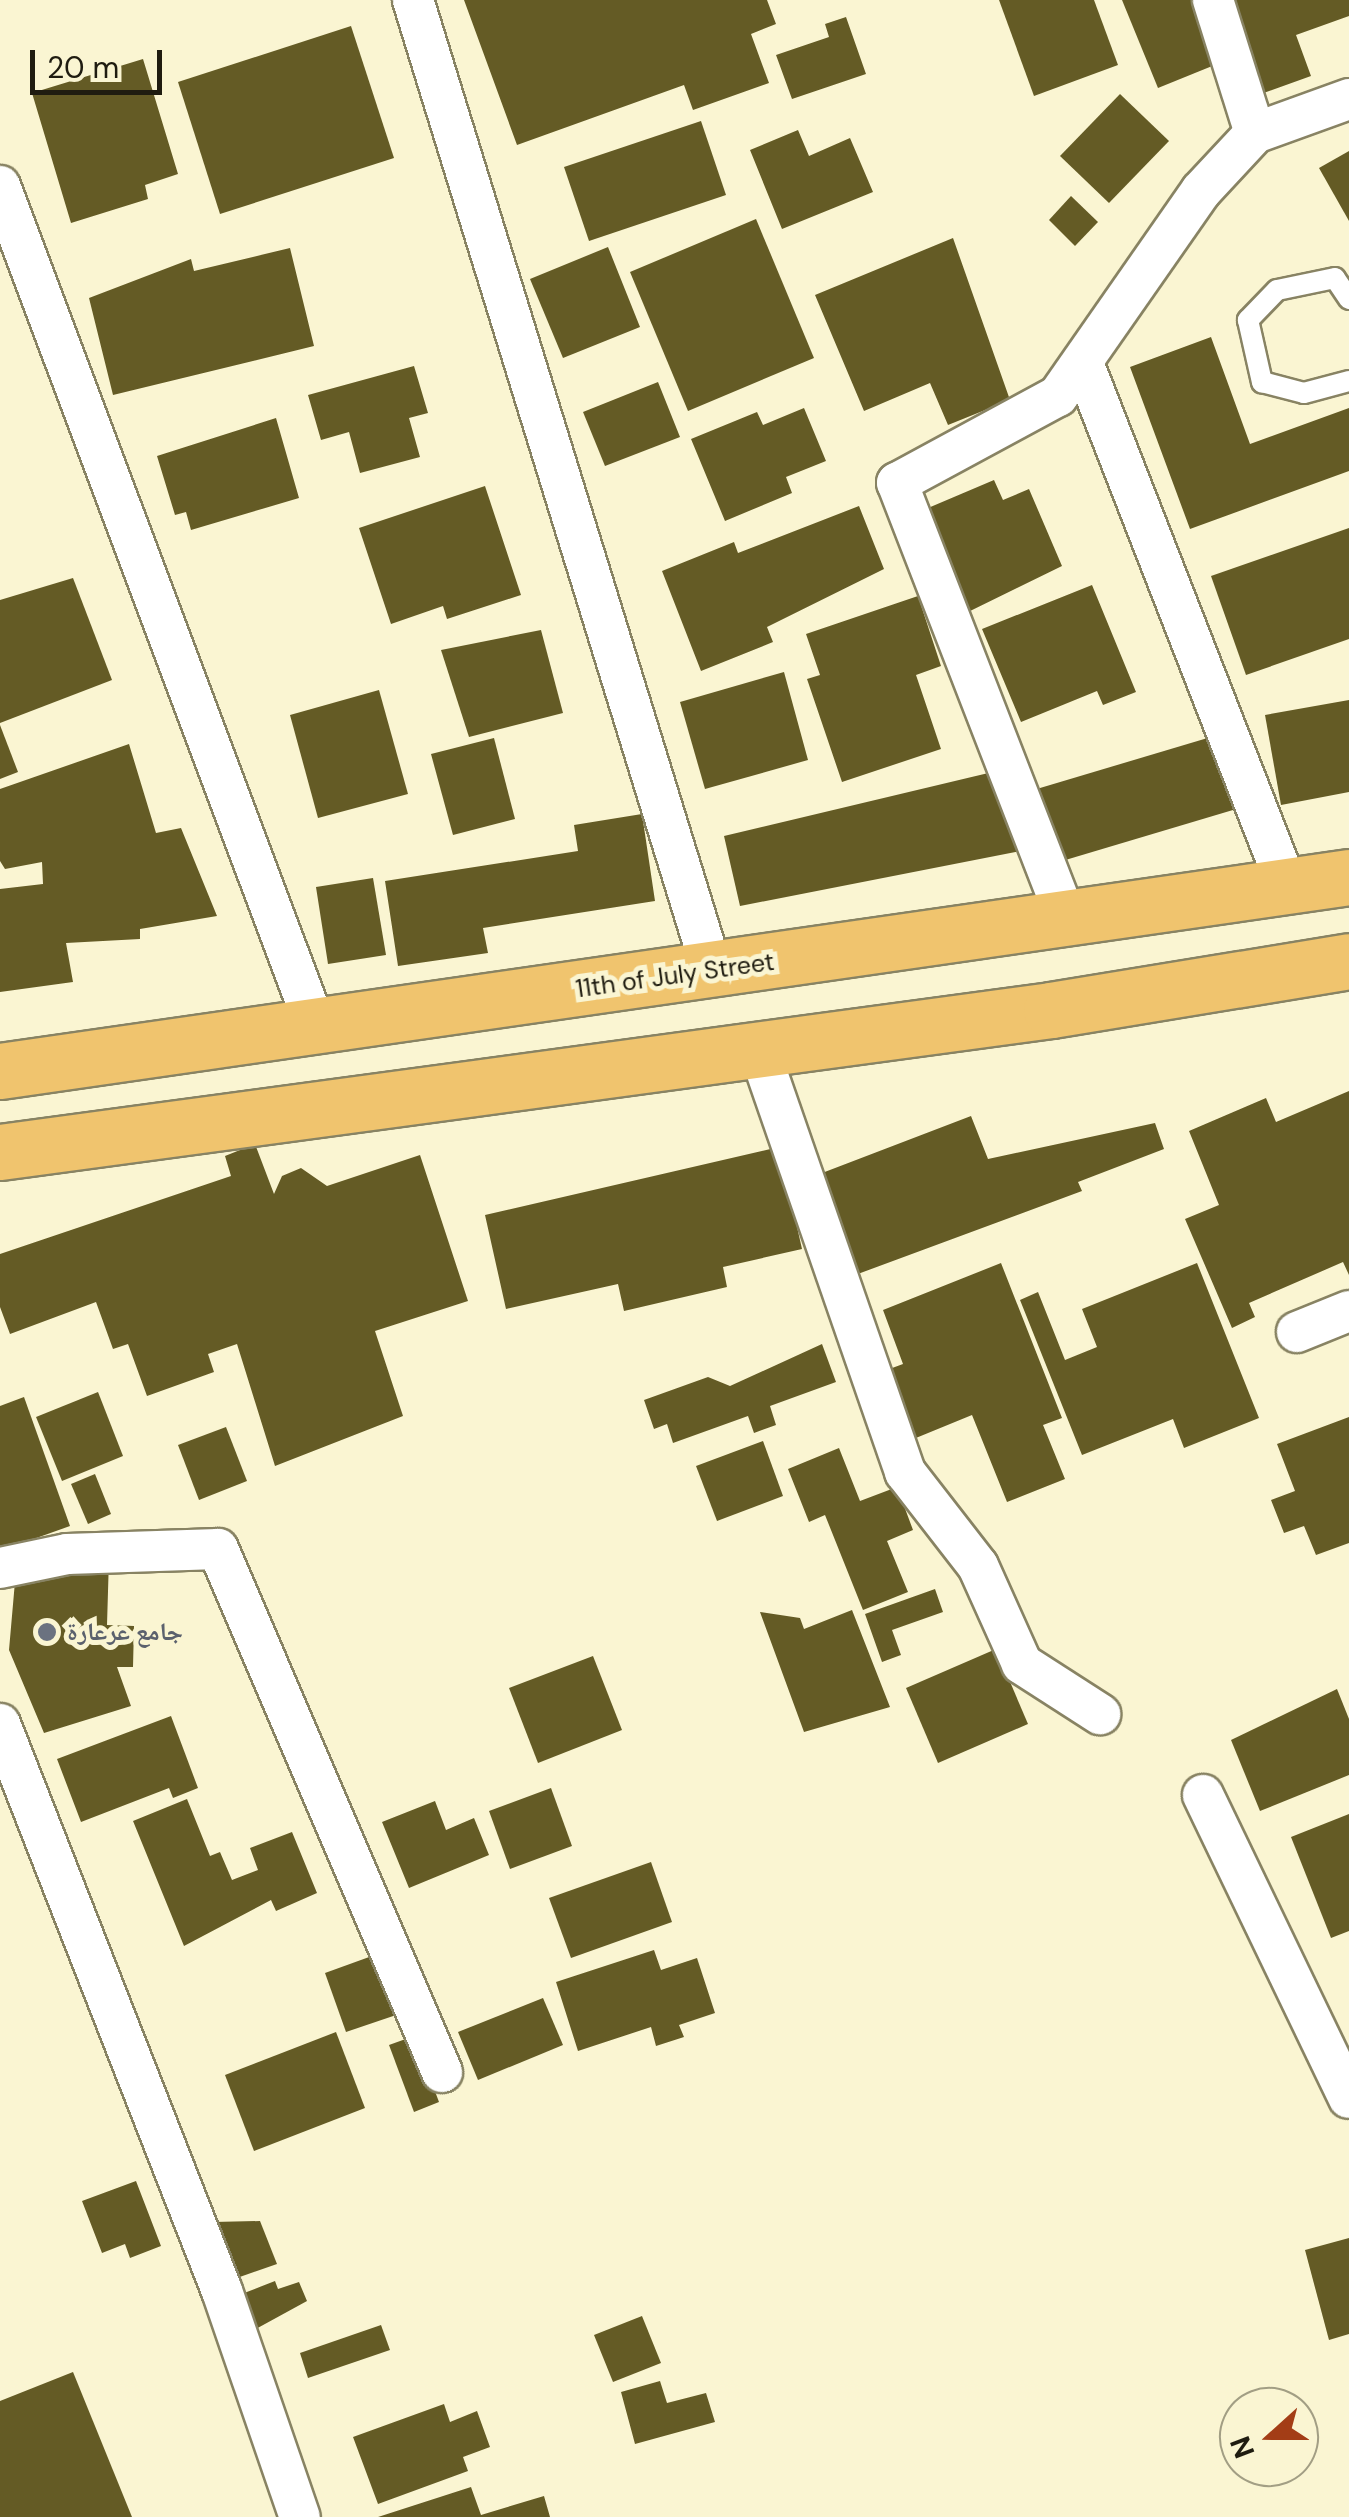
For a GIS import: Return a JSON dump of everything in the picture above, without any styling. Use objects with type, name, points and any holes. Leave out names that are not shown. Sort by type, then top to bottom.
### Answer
[{"type":"highway","name":"11th of July Street","points":[[0,1071],[927,943],[1066,918],[1349,877]]},
{"type":"highway","points":[[927,943],[946,1024]]},
{"type":"highway","points":[[0,1152],[946,1024],[1349,960]]},
{"type":"street","points":[[413,0],[712,970]]},
{"type":"street","points":[[1213,0],[1254,134]]},
{"type":"street","points":[[1066,918],[897,483],[1020,423],[1085,368],[1201,190],[1254,134],[1349,99]]},
{"type":"street","points":[[0,186],[316,1028]]},
{"type":"street","points":[[1085,368],[1287,886]]},
{"type":"street","points":[[759,1050],[904,1472],[978,1566],[1022,1664],[1100,1714]]},
{"type":"street","points":[[1296,1332],[1349,1311]]},
{"type":"street","points":[[0,1568],[66,1554],[218,1548],[442,2072]]},
{"type":"street","points":[[0,1724],[222,2290],[300,2517]]},
{"type":"street","points":[[1202,1794],[1349,2098]]},
{"type":"lane","points":[[1349,298],[1335,278],[1277,290],[1248,320],[1262,382],[1304,393],[1349,381]]},
{"type":"building","points":[[464,0],[767,0],[776,24],[751,34],[769,83],[693,110],[684,85],[517,145]]},
{"type":"building","points":[[999,0],[1094,0],[1118,65],[1034,96]]},
{"type":"building","points":[[1122,0],[1203,0],[1227,60],[1158,88]]},
{"type":"building","points":[[1220,0],[1349,0],[1349,16],[1296,35],[1311,76],[1255,96]]},
{"type":"building","points":[[846,17],[866,74],[792,99],[776,55],[829,37],[825,24]]},
{"type":"building","points":[[351,26],[394,158],[220,214],[178,82]]},
{"type":"building","points":[[143,59],[178,174],[145,185],[148,199],[71,223],[32,93]]},
{"type":"building","points":[[1120,94],[1169,141],[1109,203],[1060,156]]},
{"type":"building","points":[[701,121],[726,195],[589,241],[564,167]]},
{"type":"building","points":[[798,130],[809,156],[850,138],[873,192],[782,229],[750,150]]},
{"type":"building","points":[[1349,151],[1349,221],[1319,168]]},
{"type":"building","points":[[1071,196],[1098,222],[1075,246],[1049,220]]},
{"type":"building","points":[[756,219],[814,358],[688,411],[630,272]]},
{"type":"building","points":[[953,238],[1010,400],[948,425],[930,383],[864,411],[815,295]]},
{"type":"building","points":[[608,247],[640,327],[563,358],[530,279]]},
{"type":"building","points":[[290,248],[314,346],[113,395],[89,298],[191,259],[194,271]]},
{"type":"building","points":[[1211,337],[1250,444],[1349,408],[1349,471],[1190,529],[1130,367]]},
{"type":"building","points":[[414,366],[428,413],[409,418],[420,457],[360,473],[349,432],[321,440],[308,395]]},
{"type":"building","points":[[658,382],[680,437],[605,466],[583,412]]},
{"type":"building","points":[[804,408],[826,461],[786,477],[792,493],[725,521],[691,439],[757,412],[763,425]]},
{"type":"building","points":[[276,418],[299,498],[191,530],[186,512],[175,515],[157,456]]},
{"type":"building","points":[[994,480],[1003,500],[1029,489],[1062,566],[964,614],[921,511]]},
{"type":"building","points":[[485,486],[521,595],[447,619],[443,606],[391,624],[359,528]]},
{"type":"building","points":[[859,506],[884,569],[767,627],[773,642],[701,671],[662,571],[734,542],[738,553]]},
{"type":"building","points":[[1349,528],[1349,639],[1246,675],[1211,576]]},
{"type":"building","points":[[73,578],[112,680],[0,723],[0,600]]},
{"type":"building","points":[[1092,585],[1136,692],[1103,705],[1097,691],[1021,722],[982,629]]},
{"type":"building","points":[[918,596],[941,666],[916,675],[941,749],[842,782],[807,679],[820,675],[806,634]]},
{"type":"building","points":[[541,630],[563,713],[469,737],[441,650]]},
{"type":"building","points":[[784,672],[808,760],[705,789],[680,702]]},
{"type":"building","points":[[379,690],[408,794],[318,818],[290,715]]},
{"type":"building","points":[[1349,700],[1349,792],[1281,805],[1265,715]]},
{"type":"building","points":[[0,725],[18,772],[0,779]]},
{"type":"building","points":[[1221,734],[1243,807],[1052,864],[1030,791]]},
{"type":"building","points":[[494,738],[515,819],[453,835],[431,754]]},
{"type":"building","points":[[129,744],[156,833],[181,828],[217,916],[140,929],[140,939],[66,943],[73,982],[0,992],[0,889],[43,884],[42,862],[5,869],[0,861],[0,789]]},
{"type":"building","points":[[1001,770],[1020,851],[740,906],[724,836]]},
{"type":"building","points":[[642,814],[655,901],[483,928],[488,953],[398,966],[385,881],[578,851],[574,825]]},
{"type":"building","points":[[373,878],[386,955],[328,964],[316,887]]},
{"type":"building","points":[[1349,1091],[1349,1275],[1343,1262],[1249,1303],[1255,1317],[1232,1328],[1185,1219],[1219,1205],[1189,1131],[1266,1098],[1276,1122]]},
{"type":"building","points":[[971,1116],[988,1159],[1155,1123],[1164,1149],[1078,1182],[1082,1191],[847,1278],[809,1178]]},
{"type":"building","points":[[255,1144],[274,1194],[282,1176],[301,1168],[327,1186],[420,1155],[468,1301],[375,1331],[403,1416],[275,1466],[237,1344],[208,1354],[214,1372],[147,1396],[128,1344],[113,1349],[96,1302],[10,1334],[0,1307],[0,1254],[231,1176],[225,1156]]},
{"type":"building","points":[[779,1147],[802,1249],[723,1267],[727,1287],[624,1311],[618,1284],[506,1309],[485,1215]]},
{"type":"building","points":[[1001,1263],[1062,1418],[1043,1425],[1065,1479],[1007,1502],[972,1415],[911,1440],[884,1371],[903,1364],[883,1310]]},
{"type":"building","points":[[1197,1263],[1259,1418],[1184,1448],[1173,1419],[1082,1455],[1020,1300],[1038,1292],[1065,1360],[1097,1347],[1082,1309]]},
{"type":"building","points":[[822,1344],[836,1382],[770,1406],[776,1425],[754,1433],[748,1416],[673,1443],[667,1424],[654,1429],[644,1400],[708,1377],[730,1386]]},
{"type":"building","points":[[98,1392],[123,1456],[62,1481],[36,1417]]},
{"type":"building","points":[[24,1397],[70,1526],[0,1551],[0,1406]]},
{"type":"building","points":[[1349,1417],[1349,1543],[1316,1555],[1304,1526],[1284,1533],[1271,1500],[1295,1491],[1277,1444]]},
{"type":"building","points":[[226,1427],[247,1481],[199,1500],[178,1445]]},
{"type":"building","points":[[763,1441],[783,1496],[717,1521],[696,1466]]},
{"type":"building","points":[[839,1448],[860,1501],[897,1487],[913,1530],[887,1541],[908,1592],[863,1610],[825,1515],[809,1522],[788,1469]]},
{"type":"building","points":[[95,1474],[111,1514],[88,1524],[71,1484]]},
{"type":"building","points":[[109,1558],[107,1625],[134,1626],[133,1667],[117,1667],[131,1706],[44,1733],[9,1650],[16,1570]]},
{"type":"building","points":[[935,1589],[943,1612],[892,1630],[901,1655],[882,1662],[865,1614]]},
{"type":"building","points":[[852,1610],[890,1707],[804,1732],[760,1612],[800,1618],[804,1629]]},
{"type":"building","points":[[996,1649],[1028,1724],[938,1763],[906,1688]]},
{"type":"building","points":[[593,1656],[622,1730],[538,1763],[509,1688]]},
{"type":"building","points":[[1337,1689],[1349,1719],[1349,1775],[1260,1811],[1231,1740]]},
{"type":"building","points":[[171,1716],[198,1788],[173,1798],[169,1788],[81,1822],[57,1759]]},
{"type":"building","points":[[551,1788],[572,1846],[510,1869],[489,1811]]},
{"type":"building","points":[[187,1799],[210,1856],[220,1852],[232,1880],[258,1870],[250,1848],[292,1832],[317,1893],[276,1911],[271,1900],[184,1946],[133,1821]]},
{"type":"building","points":[[435,1801],[446,1830],[474,1818],[489,1855],[409,1888],[382,1822]]},
{"type":"building","points":[[1349,1814],[1349,1931],[1331,1938],[1291,1837]]},
{"type":"building","points":[[651,1862],[672,1922],[571,1958],[549,1898]]},
{"type":"building","points":[[654,1950],[661,1970],[697,1958],[715,2013],[679,2025],[684,2037],[656,2046],[651,2027],[578,2051],[556,1982]]},
{"type":"building","points":[[383,1952],[405,2012],[346,2032],[325,1973]]},
{"type":"building","points":[[543,1998],[563,2045],[478,2080],[458,2032]]},
{"type":"building","points":[[336,2032],[365,2108],[254,2151],[225,2075]]},
{"type":"building","points":[[414,2036],[439,2102],[414,2112],[389,2045]]},
{"type":"building","points":[[136,2181],[161,2246],[130,2258],[125,2244],[102,2253],[82,2201]]},
{"type":"building","points":[[260,2221],[277,2264],[234,2279],[213,2222]]},
{"type":"building","points":[[1349,2238],[1349,2334],[1329,2340],[1305,2250]]},
{"type":"building","points":[[275,2281],[278,2289],[299,2282],[307,2301],[252,2331],[239,2295]]},
{"type":"building","points":[[642,2316],[661,2363],[613,2382],[594,2335]]},
{"type":"building","points":[[381,2325],[390,2350],[308,2378],[300,2353]]},
{"type":"building","points":[[73,2372],[132,2517],[0,2517],[0,2401]]},
{"type":"building","points":[[660,2381],[667,2403],[706,2393],[715,2422],[635,2444],[621,2392]]},
{"type":"building","points":[[444,2404],[450,2422],[477,2411],[490,2447],[463,2457],[468,2471],[378,2504],[353,2437]]},
{"type":"building","points":[[471,2487],[481,2515],[544,2496],[550,2517],[378,2517]]},
{"type":"place","name":"جامع عرعارة","points":[[47,1632]]}]
